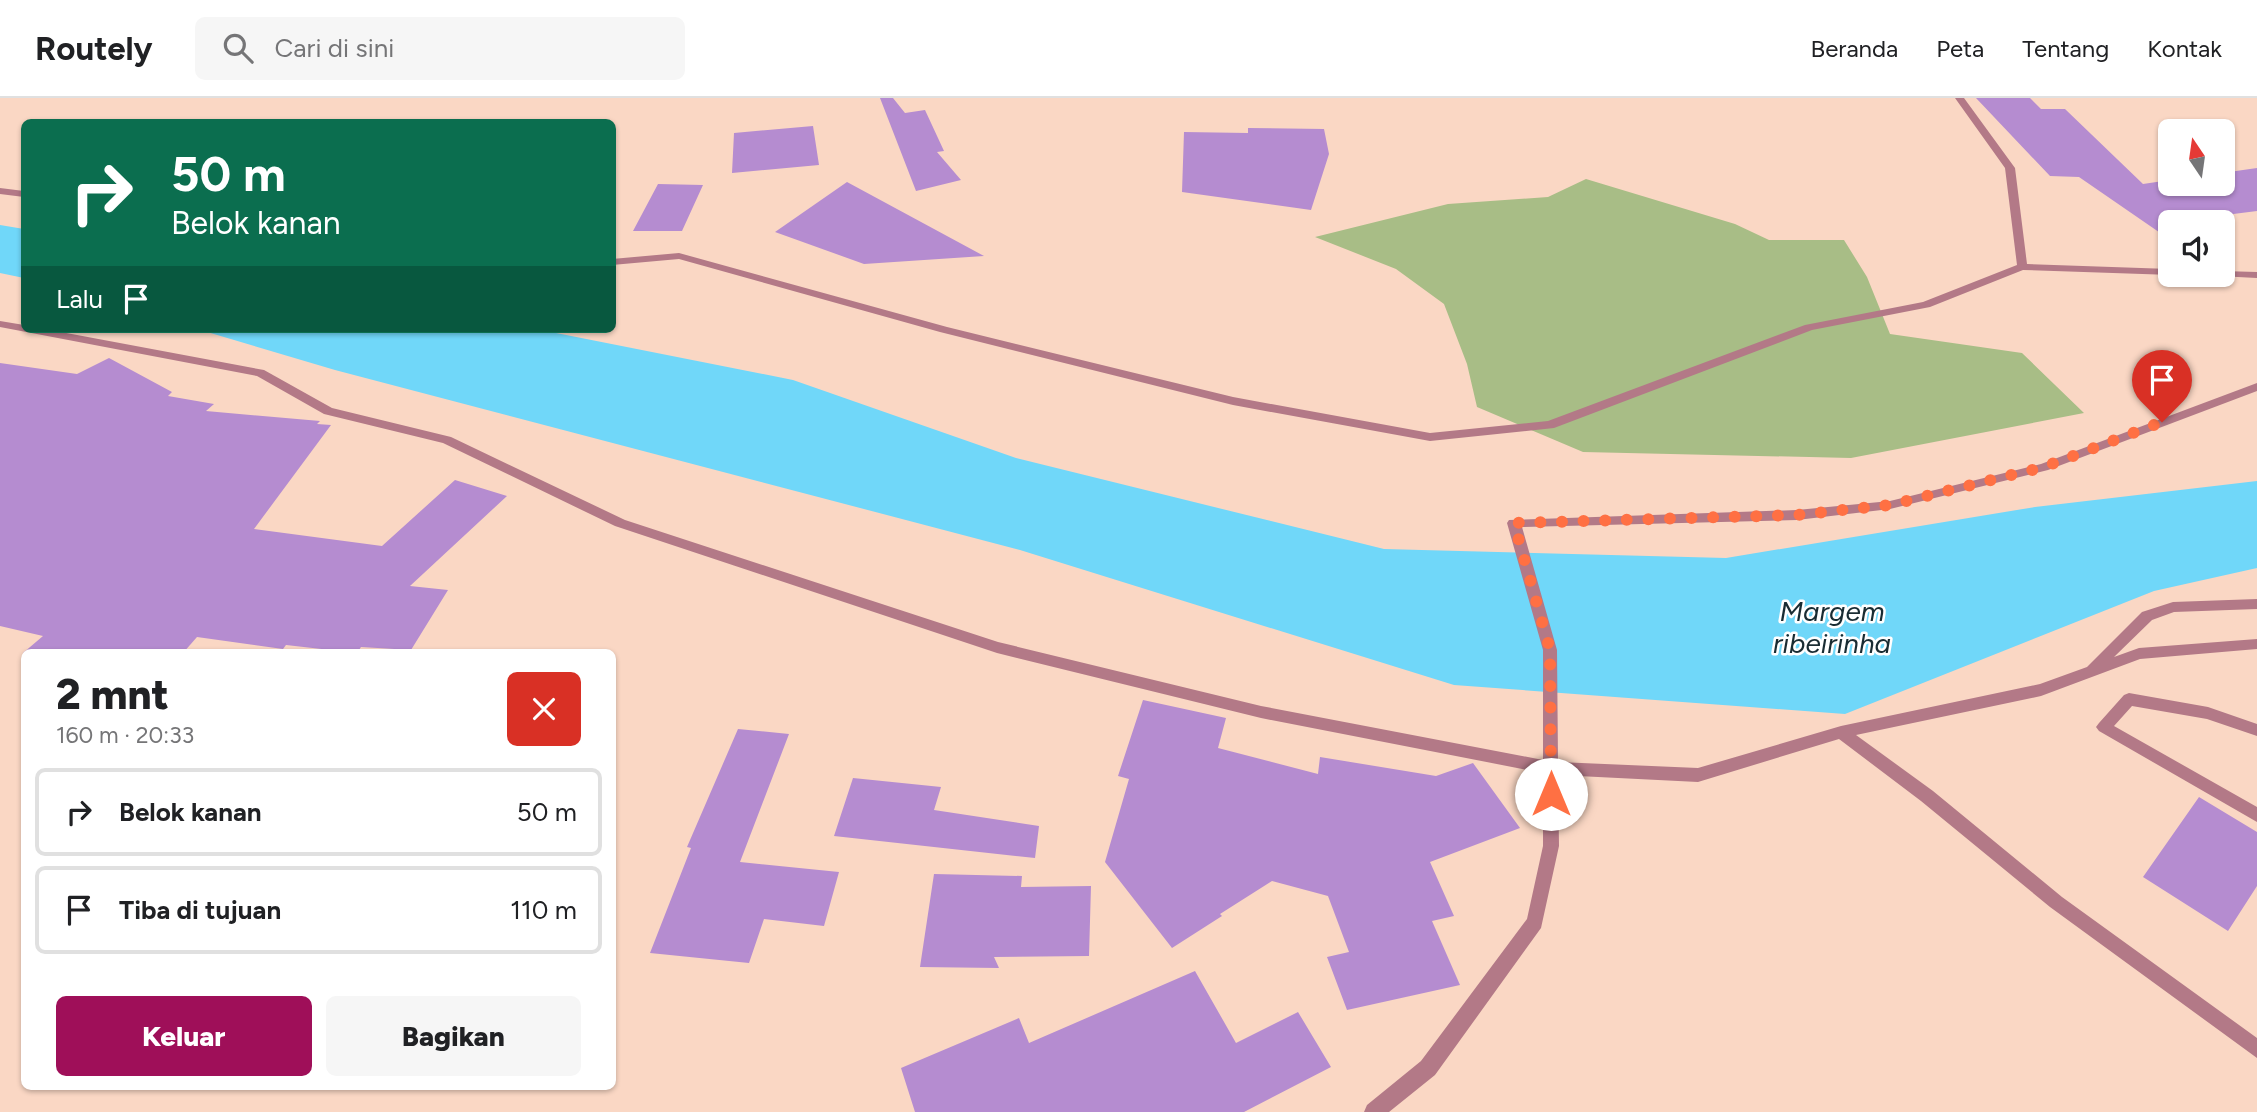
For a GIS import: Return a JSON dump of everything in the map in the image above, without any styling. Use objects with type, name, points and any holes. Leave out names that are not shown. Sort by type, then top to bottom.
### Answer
[{"type":"street","points":[[1959,98],[2010,168],[2022,267]]},
{"type":"street","points":[[0,191],[21,194]]},
{"type":"street","points":[[616,262],[679,256],[944,330],[1233,401],[1430,437],[1550,425],[1809,327],[1926,305],[2022,267],[2158,272]]},
{"type":"street","points":[[2235,274],[2257,275]]},
{"type":"street","points":[[0,324],[21,328]]},
{"type":"street","points":[[48,333],[260,373],[328,411],[447,440],[620,523],[997,647],[1261,712],[1551,768],[1698,775],[1841,732],[2041,690],[2139,654],[2257,644]]},
{"type":"street","points":[[1374,1112],[1429,1068],[1535,922],[1551,846],[1550,650],[1514,523],[1797,515],[1890,505],[2044,467],[2257,387]]},
{"type":"street","points":[[2091,671],[2147,616],[2174,607],[2257,604]]},
{"type":"street","points":[[2257,730],[2208,713],[2129,699],[2104,727],[2257,815]]},
{"type":"street","points":[[1841,732],[1927,796],[2056,902],[2257,1049]]},
{"type":"green space","points":[[1586,179],[1735,224],[1769,240],[1844,240],[1867,277],[1890,334],[2022,353],[2084,413],[1851,458],[1583,452],[1477,407],[1467,364],[1444,304],[1396,269],[1315,237],[1448,204],[1548,197]]},
{"type":"water","points":[[0,225],[21,228],[21,277],[0,273]]},
{"type":"water","name":"Margem ribeirinha","points":[[210,333],[556,333],[793,380],[1016,458],[1384,549],[1726,558],[2035,507],[2257,481],[2257,568],[2154,591],[1845,714],[1454,685],[1020,550],[335,370]]},
{"type":"building","points":[[880,98],[893,98],[905,113],[925,110],[944,151],[937,152],[961,180],[916,191]]},
{"type":"building","points":[[1976,98],[2030,98],[2041,109],[2065,109],[2143,184],[2158,182],[2158,196],[2235,196],[2235,171],[2257,168],[2257,211],[2235,214],[2235,210],[2158,210],[2158,231],[2079,177],[2050,176]]},
{"type":"building","points":[[813,126],[819,165],[732,173],[734,133]]},
{"type":"building","points":[[1248,128],[1324,129],[1329,154],[1311,210],[1182,192],[1184,132],[1248,133]]},
{"type":"building","points":[[847,182],[984,256],[864,264],[775,232]]},
{"type":"building","points":[[658,184],[703,185],[682,231],[633,231]]},
{"type":"building","points":[[109,358],[172,392],[168,396],[214,404],[206,411],[320,421],[317,424],[331,425],[254,529],[382,546],[455,480],[507,496],[410,586],[448,590],[412,649],[322,649],[286,645],[283,649],[197,637],[186,649],[28,649],[43,636],[0,626],[0,363],[77,374]]},
{"type":"building","points":[[1143,700],[1226,718],[1218,748],[1318,774],[1320,757],[1436,776],[1473,763],[1520,828],[1430,862],[1454,916],[1432,921],[1460,985],[1347,1010],[1327,957],[1349,952],[1328,896],[1272,881],[1172,948],[1105,862],[1129,779],[1118,776]]},
{"type":"building","points":[[738,729],[789,734],[740,862],[839,872],[824,926],[764,919],[749,963],[650,953],[691,848],[687,847]]},
{"type":"building","points":[[853,778],[941,787],[934,810],[1039,826],[1035,858],[834,836]]},
{"type":"building","points":[[2199,797],[2257,832],[2257,886],[2228,931],[2143,877]]},
{"type":"building","points":[[934,874],[1022,876],[1021,887],[1091,886],[1089,956],[994,957],[999,968],[920,967]]},
{"type":"building","points":[[1195,971],[1236,1043],[1298,1012],[1331,1067],[1244,1112],[915,1112],[901,1068],[1019,1018],[1029,1043]]},
{"type":"route","points":[[1551,794],[1550,650],[1514,523],[1797,515],[1890,505],[2044,467],[2162,422]]}]
